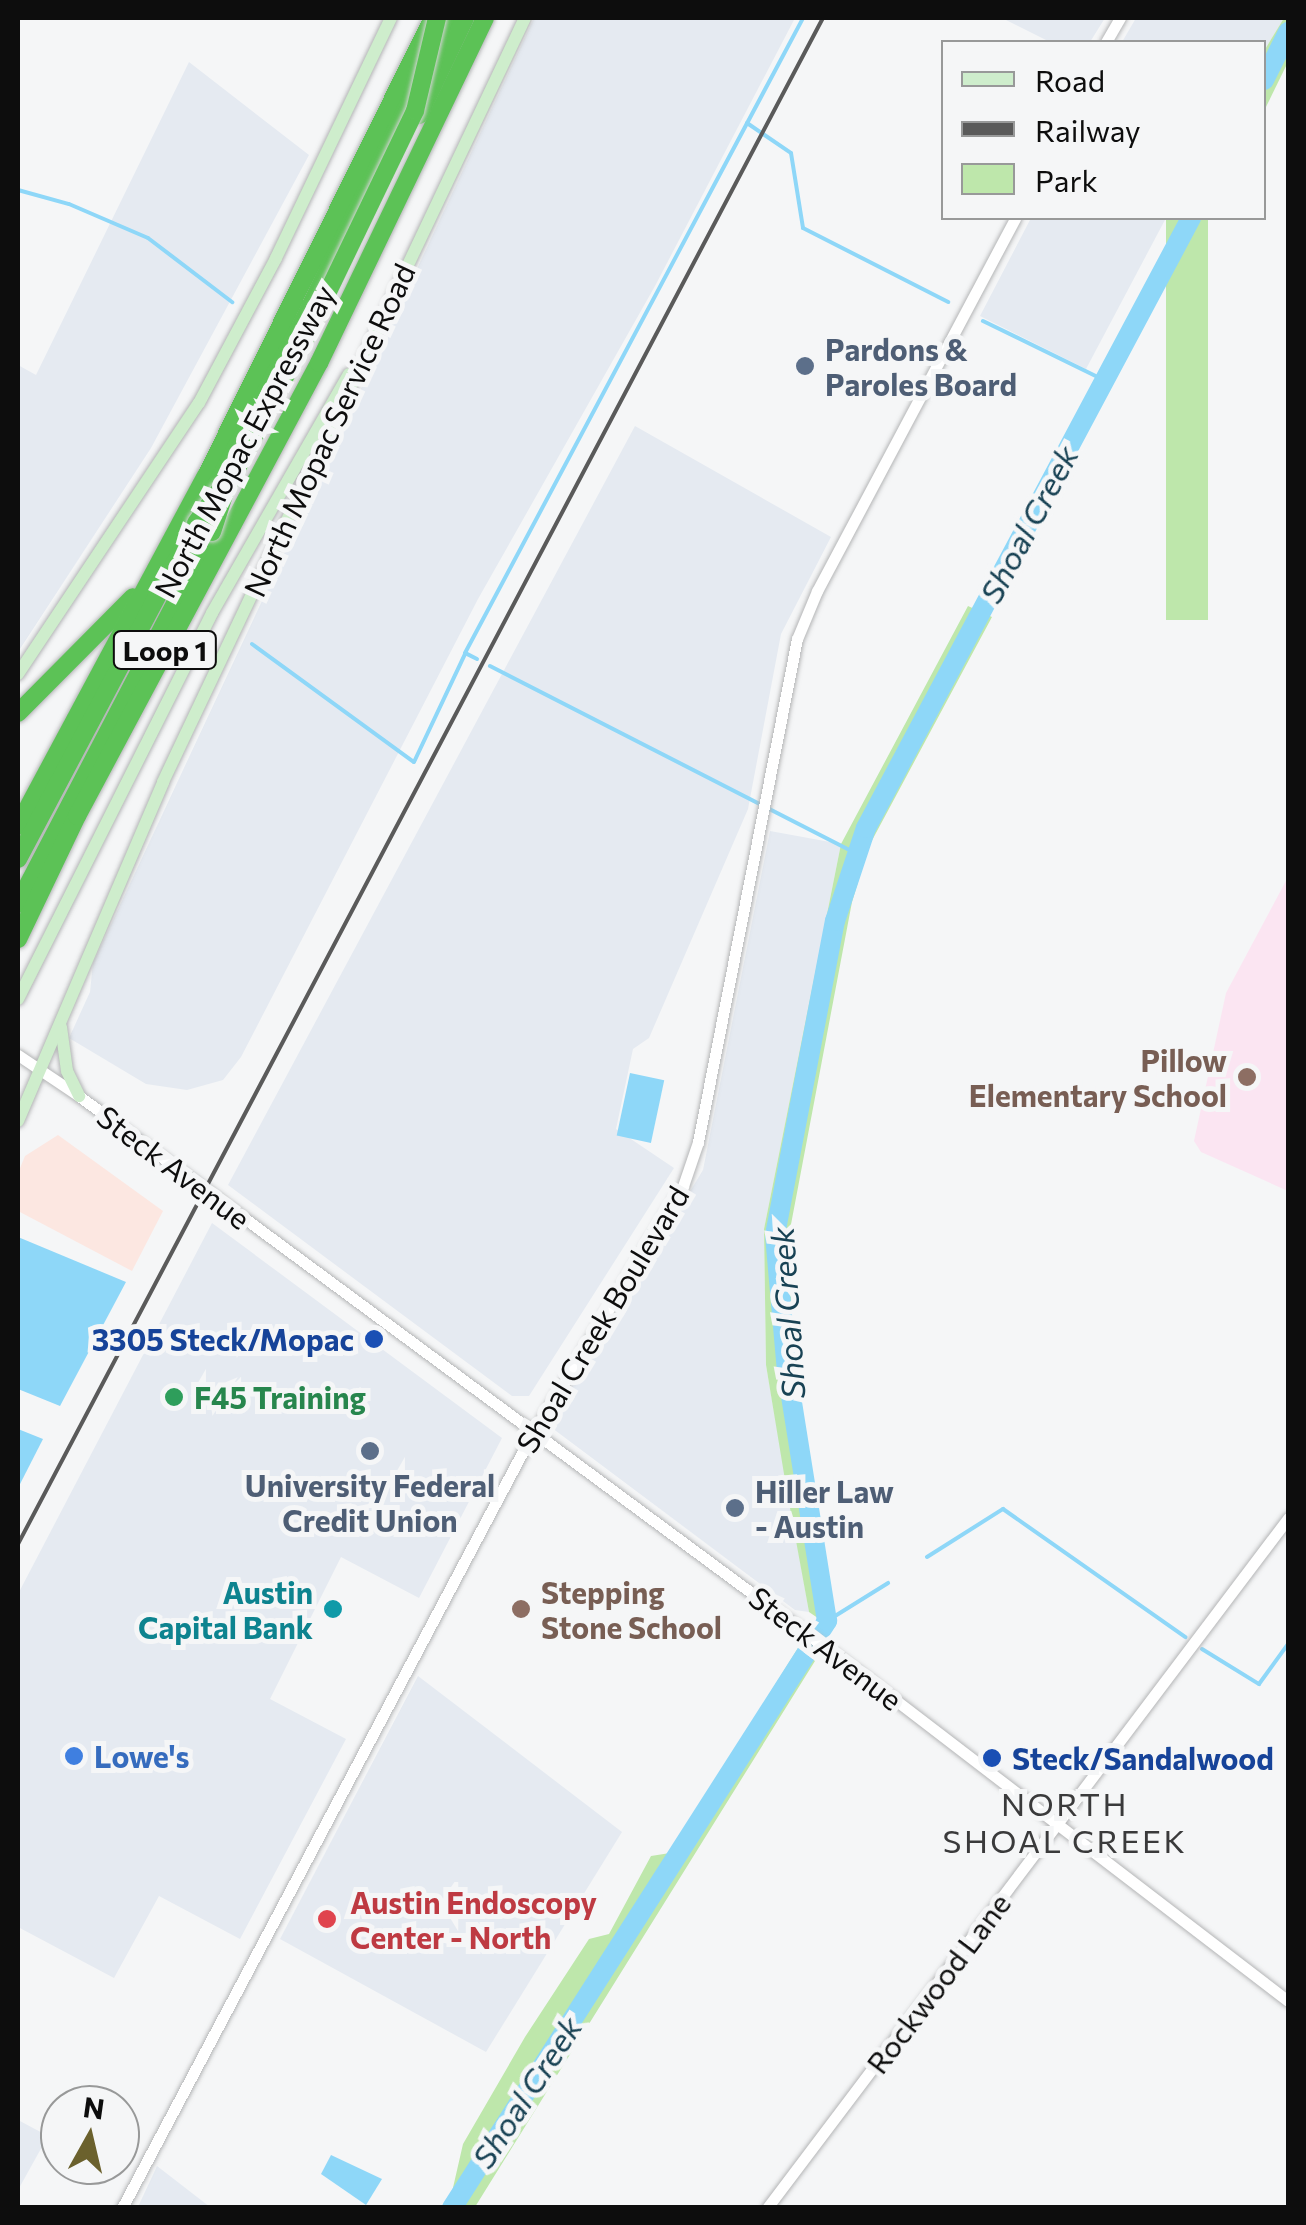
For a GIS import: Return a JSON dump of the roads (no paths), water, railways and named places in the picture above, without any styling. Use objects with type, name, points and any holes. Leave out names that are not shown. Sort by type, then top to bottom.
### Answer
[{"type":"highway","points":[[204,528],[411,110],[434,18]]},
{"type":"highway","name":"North Mopac Expressway","points":[[18,826],[206,476],[434,18]]},
{"type":"highway","points":[[18,904],[449,18]]},
{"type":"highway","points":[[18,859],[318,326],[465,18]]},
{"type":"highway","name":"North Mopac Expressway","points":[[18,939],[76,816],[319,363],[485,18]]},
{"type":"highway","points":[[18,712],[147,583]]},
{"type":"main road","points":[[18,674],[198,403],[276,258],[391,18]]},
{"type":"main road","name":"North Mopac Service Road","points":[[18,1121],[163,782],[525,18]]},
{"type":"main road","points":[[18,999],[212,613],[368,347]]},
{"type":"main road","points":[[62,1019],[64,1056],[80,1096]]},
{"type":"street","points":[[1107,40],[1120,18]]},
{"type":"street","name":"Shoal Creek Boulevard","points":[[122,2208],[532,1434],[682,1186],[698,1142],[797,639],[817,591],[1014,220]]},
{"type":"street","name":"Steck Avenue","points":[[19,1056],[80,1096],[532,1434],[805,1632],[1288,2001]]},
{"type":"street","name":"Rockwood Lane","points":[[767,2208],[1288,1518]]},
{"type":"water","points":[[630,1073],[664,1080],[651,1143],[617,1136]]},
{"type":"water","points":[[18,1237],[126,1282],[60,1406],[18,1389]]},
{"type":"water","points":[[18,1429],[43,1439],[18,1488]]},
{"type":"water","points":[[331,2155],[382,2179],[366,2205],[321,2174]]},
{"type":"waterway","points":[[477,659],[465,653],[803,18]]},
{"type":"waterway","name":"Shoal Creek","points":[[1266,76],[1288,32]]},
{"type":"waterway","points":[[747,123],[791,153],[803,228],[948,302]]},
{"type":"waterway","points":[[18,190],[69,204],[148,238],[232,302]]},
{"type":"waterway","name":"Shoal Creek","points":[[452,2208],[827,1621],[787,1372],[775,1235],[835,921],[866,828],[1190,220]]},
{"type":"waterway","points":[[983,321],[1104,380]]},
{"type":"waterway","points":[[252,644],[414,762],[465,654]]},
{"type":"waterway","points":[[490,666],[857,854]]},
{"type":"waterway","points":[[927,1557],[1003,1509],[1185,1637]]},
{"type":"waterway","points":[[827,1621],[888,1583]]},
{"type":"waterway","points":[[1202,1649],[1259,1684],[1288,1644]]},
{"type":"railway","points":[[18,1544],[823,18]]},
{"type":"place","name":"Pardons & Paroles Board","points":[[805,366]]},
{"type":"place","name":"Pillow Elementary School","points":[[1247,1077]]},
{"type":"place","name":"3305 Steck/Mopac","points":[[374,1339]]},
{"type":"place","name":"F45 Training","points":[[174,1397]]},
{"type":"place","name":"University Federal Credit Union","points":[[370,1451]]},
{"type":"place","name":"Hiller Law - Austin","points":[[735,1508]]},
{"type":"place","name":"Austin Capital Bank","points":[[333,1609]]},
{"type":"place","name":"Stepping Stone School","points":[[521,1609]]},
{"type":"place","name":"Lowe's","points":[[74,1756]]},
{"type":"place","name":"Steck/Sandalwood","points":[[992,1758]]},
{"type":"place","name":"Austin Endoscopy Center - North","points":[[327,1919]]},
{"type":"district","name":"NORTH SHOAL CREEK","points":[[1065,1822]]}]
